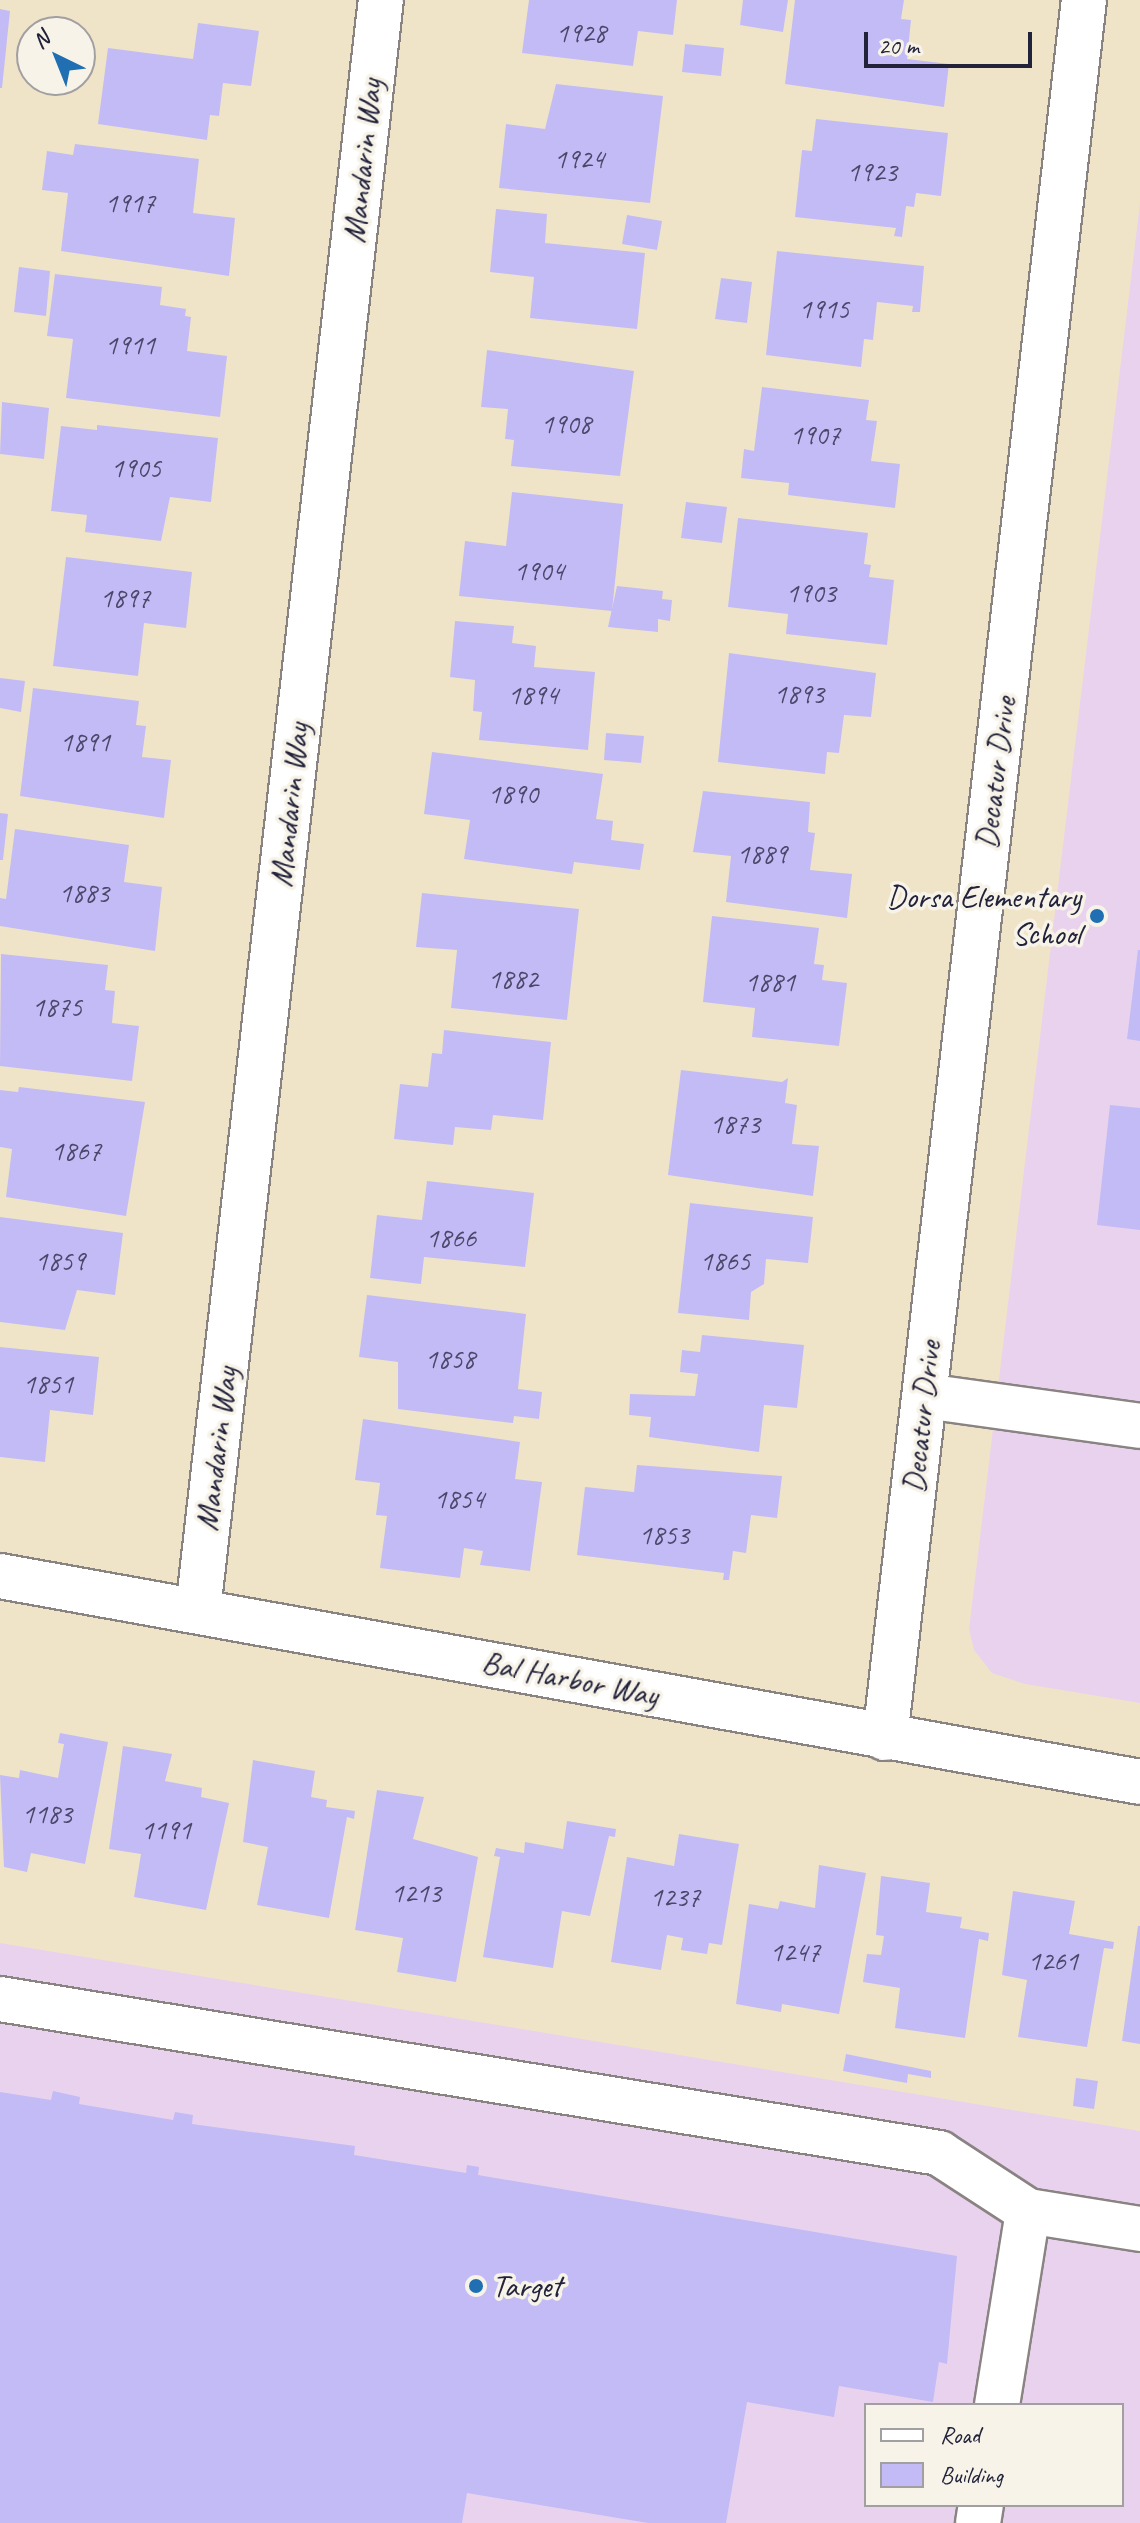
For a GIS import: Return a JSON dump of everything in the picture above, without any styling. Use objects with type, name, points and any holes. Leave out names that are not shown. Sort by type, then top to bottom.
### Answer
[{"type":"street","name":"Mandarin Way","points":[[198,1610],[381,0]]},
{"type":"street","name":"Decatur Drive","points":[[885,1738],[1084,0]]},
{"type":"street","points":[[925,1396],[1140,1426]]},
{"type":"street","name":"Bal Harbor Way","points":[[0,1576],[1140,1782]]},
{"type":"street","points":[[0,1999],[939,2153],[1028,2211],[1140,2229]]},
{"type":"street","points":[[997,2403],[1028,2211]]},
{"type":"shaded area","name":"Dorsa Elementary School","points":[[1140,203],[1140,1703],[1025,1684],[992,1673],[974,1650],[969,1629]]},
{"type":"shaded area","points":[[0,1943],[1140,2131],[1140,2523],[0,2523]]},
{"type":"building","points":[[529,0],[677,0],[673,35],[638,31],[633,66],[522,53]]},
{"type":"building","points":[[743,0],[788,0],[783,32],[740,25]]},
{"type":"building","points":[[795,0],[904,0],[901,19],[911,20],[907,59],[949,64],[944,107],[785,84]]},
{"type":"building","points":[[0,9],[10,11],[2,88],[0,88]]},
{"type":"building","points":[[198,23],[259,31],[251,86],[223,83],[219,116],[210,115],[207,140],[98,124],[108,48],[193,59]]},
{"type":"building","points":[[685,44],[724,48],[721,76],[682,72]]},
{"type":"building","points":[[556,84],[663,96],[650,203],[499,188],[506,124],[545,129]]},
{"type":"building","points":[[816,119],[948,133],[941,196],[916,193],[914,207],[906,206],[902,237],[894,236],[896,228],[795,217],[802,150],[812,151]]},
{"type":"building","points":[[75,144],[199,159],[193,213],[235,218],[229,276],[61,251],[68,193],[42,190],[47,151],[73,155]]},
{"type":"building","points":[[496,209],[547,214],[545,243],[645,253],[637,329],[530,318],[534,277],[490,272]]},
{"type":"building","points":[[627,215],[662,221],[657,250],[622,244]]},
{"type":"building","points":[[777,251],[924,266],[920,312],[912,312],[913,306],[877,302],[873,340],[864,339],[861,367],[766,355]]},
{"type":"building","points":[[19,267],[50,271],[46,316],[14,312]]},
{"type":"building","points":[[55,274],[162,287],[160,305],[186,309],[185,316],[191,317],[187,351],[227,356],[220,417],[66,398],[73,339],[47,336]]},
{"type":"building","points":[[721,278],[752,282],[747,323],[715,319]]},
{"type":"building","points":[[487,350],[634,371],[620,476],[511,466],[514,440],[505,439],[508,409],[481,407]]},
{"type":"building","points":[[762,387],[869,400],[866,420],[877,421],[871,461],[900,464],[895,508],[788,495],[789,483],[741,478],[744,449],[754,451]]},
{"type":"building","points":[[2,402],[49,408],[44,459],[0,454]]},
{"type":"building","points":[[97,425],[218,438],[211,502],[170,497],[161,541],[85,532],[87,515],[51,511],[61,426],[97,430]]},
{"type":"building","points":[[512,492],[623,504],[612,611],[459,596],[465,541],[506,546]]},
{"type":"building","points":[[686,502],[727,507],[722,543],[681,538]]},
{"type":"building","points":[[738,518],[868,533],[864,564],[871,565],[869,577],[894,580],[887,645],[786,634],[788,614],[728,607]]},
{"type":"building","points":[[66,557],[192,572],[186,628],[144,623],[138,676],[53,666]]},
{"type":"building","points":[[617,586],[663,591],[662,599],[672,600],[670,621],[658,619],[658,632],[608,627]]},
{"type":"building","points":[[455,621],[514,626],[512,643],[536,646],[534,667],[595,672],[588,750],[479,740],[482,712],[473,711],[475,680],[450,677]]},
{"type":"building","points":[[729,653],[876,673],[871,717],[844,715],[839,753],[827,752],[825,774],[718,762]]},
{"type":"building","points":[[0,678],[25,681],[21,712],[0,708]]},
{"type":"building","points":[[33,688],[139,701],[136,725],[146,726],[142,757],[171,760],[164,818],[20,796]]},
{"type":"building","points":[[606,733],[644,736],[641,763],[604,760]]},
{"type":"building","points":[[432,752],[603,774],[596,819],[613,821],[611,840],[644,844],[640,870],[574,862],[572,874],[464,859],[470,820],[424,814]]},
{"type":"building","points":[[703,791],[810,802],[808,832],[815,833],[810,870],[852,874],[847,918],[726,902],[731,856],[693,852]]},
{"type":"building","points":[[0,813],[8,814],[3,860],[0,860]]},
{"type":"building","points":[[15,829],[129,845],[124,882],[162,887],[155,951],[0,926],[0,898],[6,899]]},
{"type":"building","points":[[422,893],[579,909],[567,1020],[451,1008],[457,950],[416,947]]},
{"type":"building","points":[[712,916],[819,928],[814,964],[824,965],[822,980],[847,983],[839,1046],[752,1037],[755,1008],[703,1002]]},
{"type":"building","points":[[1140,950],[1140,1041],[1127,1039]]},
{"type":"building","points":[[1,954],[108,965],[105,990],[115,991],[112,1023],[139,1026],[132,1081],[0,1066]]},
{"type":"building","points":[[444,1030],[551,1042],[543,1120],[493,1115],[491,1130],[455,1127],[453,1145],[394,1139],[400,1084],[428,1087],[432,1053],[442,1054]]},
{"type":"building","points":[[681,1070],[782,1082],[788,1078],[785,1103],[797,1105],[792,1144],[819,1146],[813,1196],[668,1175]]},
{"type":"building","points":[[19,1087],[145,1102],[126,1216],[6,1197],[12,1149],[0,1147],[0,1090],[18,1092]]},
{"type":"building","points":[[1110,1105],[1140,1108],[1140,1230],[1097,1225]]},
{"type":"building","points":[[427,1181],[534,1193],[525,1267],[424,1257],[421,1284],[370,1278],[377,1215],[422,1220]]},
{"type":"building","points":[[690,1203],[813,1217],[808,1263],[766,1259],[764,1284],[751,1292],[749,1320],[678,1313]]},
{"type":"building","points":[[0,1217],[123,1233],[115,1295],[77,1290],[65,1330],[0,1322]]},
{"type":"building","points":[[367,1295],[526,1314],[518,1389],[542,1392],[539,1419],[514,1416],[513,1423],[398,1409],[398,1362],[359,1357]]},
{"type":"building","points":[[702,1335],[804,1345],[797,1408],[764,1405],[759,1452],[649,1437],[651,1417],[629,1415],[630,1394],[695,1396],[698,1374],[680,1372],[682,1350],[700,1352]]},
{"type":"building","points":[[0,1347],[99,1357],[93,1415],[50,1410],[45,1462],[0,1457]]},
{"type":"building","points":[[363,1419],[520,1442],[515,1479],[542,1482],[530,1571],[480,1565],[483,1551],[464,1548],[460,1578],[380,1568],[387,1516],[376,1515],[380,1483],[355,1480]]},
{"type":"building","points":[[637,1465],[782,1476],[777,1518],[751,1515],[746,1553],[733,1551],[729,1580],[723,1580],[724,1573],[577,1555],[585,1487],[634,1492]]},
{"type":"building","points":[[60,1733],[108,1742],[85,1864],[31,1853],[27,1872],[4,1867],[0,1775],[19,1778],[20,1770],[58,1778],[64,1744],[58,1743]]},
{"type":"building","points":[[123,1746],[172,1754],[165,1781],[202,1788],[201,1797],[229,1803],[206,1910],[134,1897],[141,1854],[109,1849]]},
{"type":"building","points":[[253,1760],[315,1771],[311,1797],[327,1800],[326,1807],[355,1811],[354,1819],[347,1817],[329,1918],[257,1905],[268,1847],[243,1842]]},
{"type":"building","points":[[377,1790],[424,1797],[413,1839],[478,1857],[456,1982],[397,1972],[403,1938],[355,1930]]},
{"type":"building","points":[[567,1821],[616,1829],[615,1837],[609,1836],[590,1916],[562,1911],[553,1968],[483,1957],[500,1857],[494,1856],[496,1848],[524,1853],[525,1842],[563,1849]]},
{"type":"building","points":[[679,1834],[739,1844],[722,1945],[709,1943],[707,1954],[681,1950],[683,1938],[667,1935],[661,1970],[611,1962],[627,1857],[674,1866]]},
{"type":"building","points":[[819,1865],[866,1873],[839,2014],[782,2004],[781,2012],[736,2004],[749,1904],[778,1909],[780,1901],[815,1908]]},
{"type":"building","points":[[881,1876],[930,1883],[926,1912],[962,1917],[960,1928],[989,1933],[988,1941],[979,1939],[965,2038],[895,2028],[900,1988],[863,1982],[867,1954],[881,1955],[884,1936],[876,1935]]},
{"type":"building","points":[[1013,1891],[1075,1901],[1069,1934],[1114,1942],[1113,1949],[1104,1948],[1087,2047],[1018,2037],[1027,1980],[1002,1975]]},
{"type":"building","points":[[1140,1926],[1140,2044],[1122,2041]]},
{"type":"building","points":[[846,2054],[931,2071],[931,2078],[908,2074],[907,2083],[843,2071]]},
{"type":"building","points":[[1076,2078],[1098,2081],[1094,2109],[1073,2106]]},
{"type":"building","name":"Target","points":[[53,2091],[80,2097],[79,2104],[173,2120],[175,2112],[193,2115],[192,2124],[355,2146],[354,2155],[466,2173],[467,2165],[479,2167],[478,2175],[957,2256],[947,2364],[939,2362],[933,2402],[839,2386],[834,2417],[747,2402],[726,2523],[648,2523],[467,2493],[462,2523],[0,2523],[0,2092],[51,2100]]},
{"type":"place","name":"Dorsa Elementary School","points":[[1097,916]]},
{"type":"place","name":"Target","points":[[476,2286]]}]
